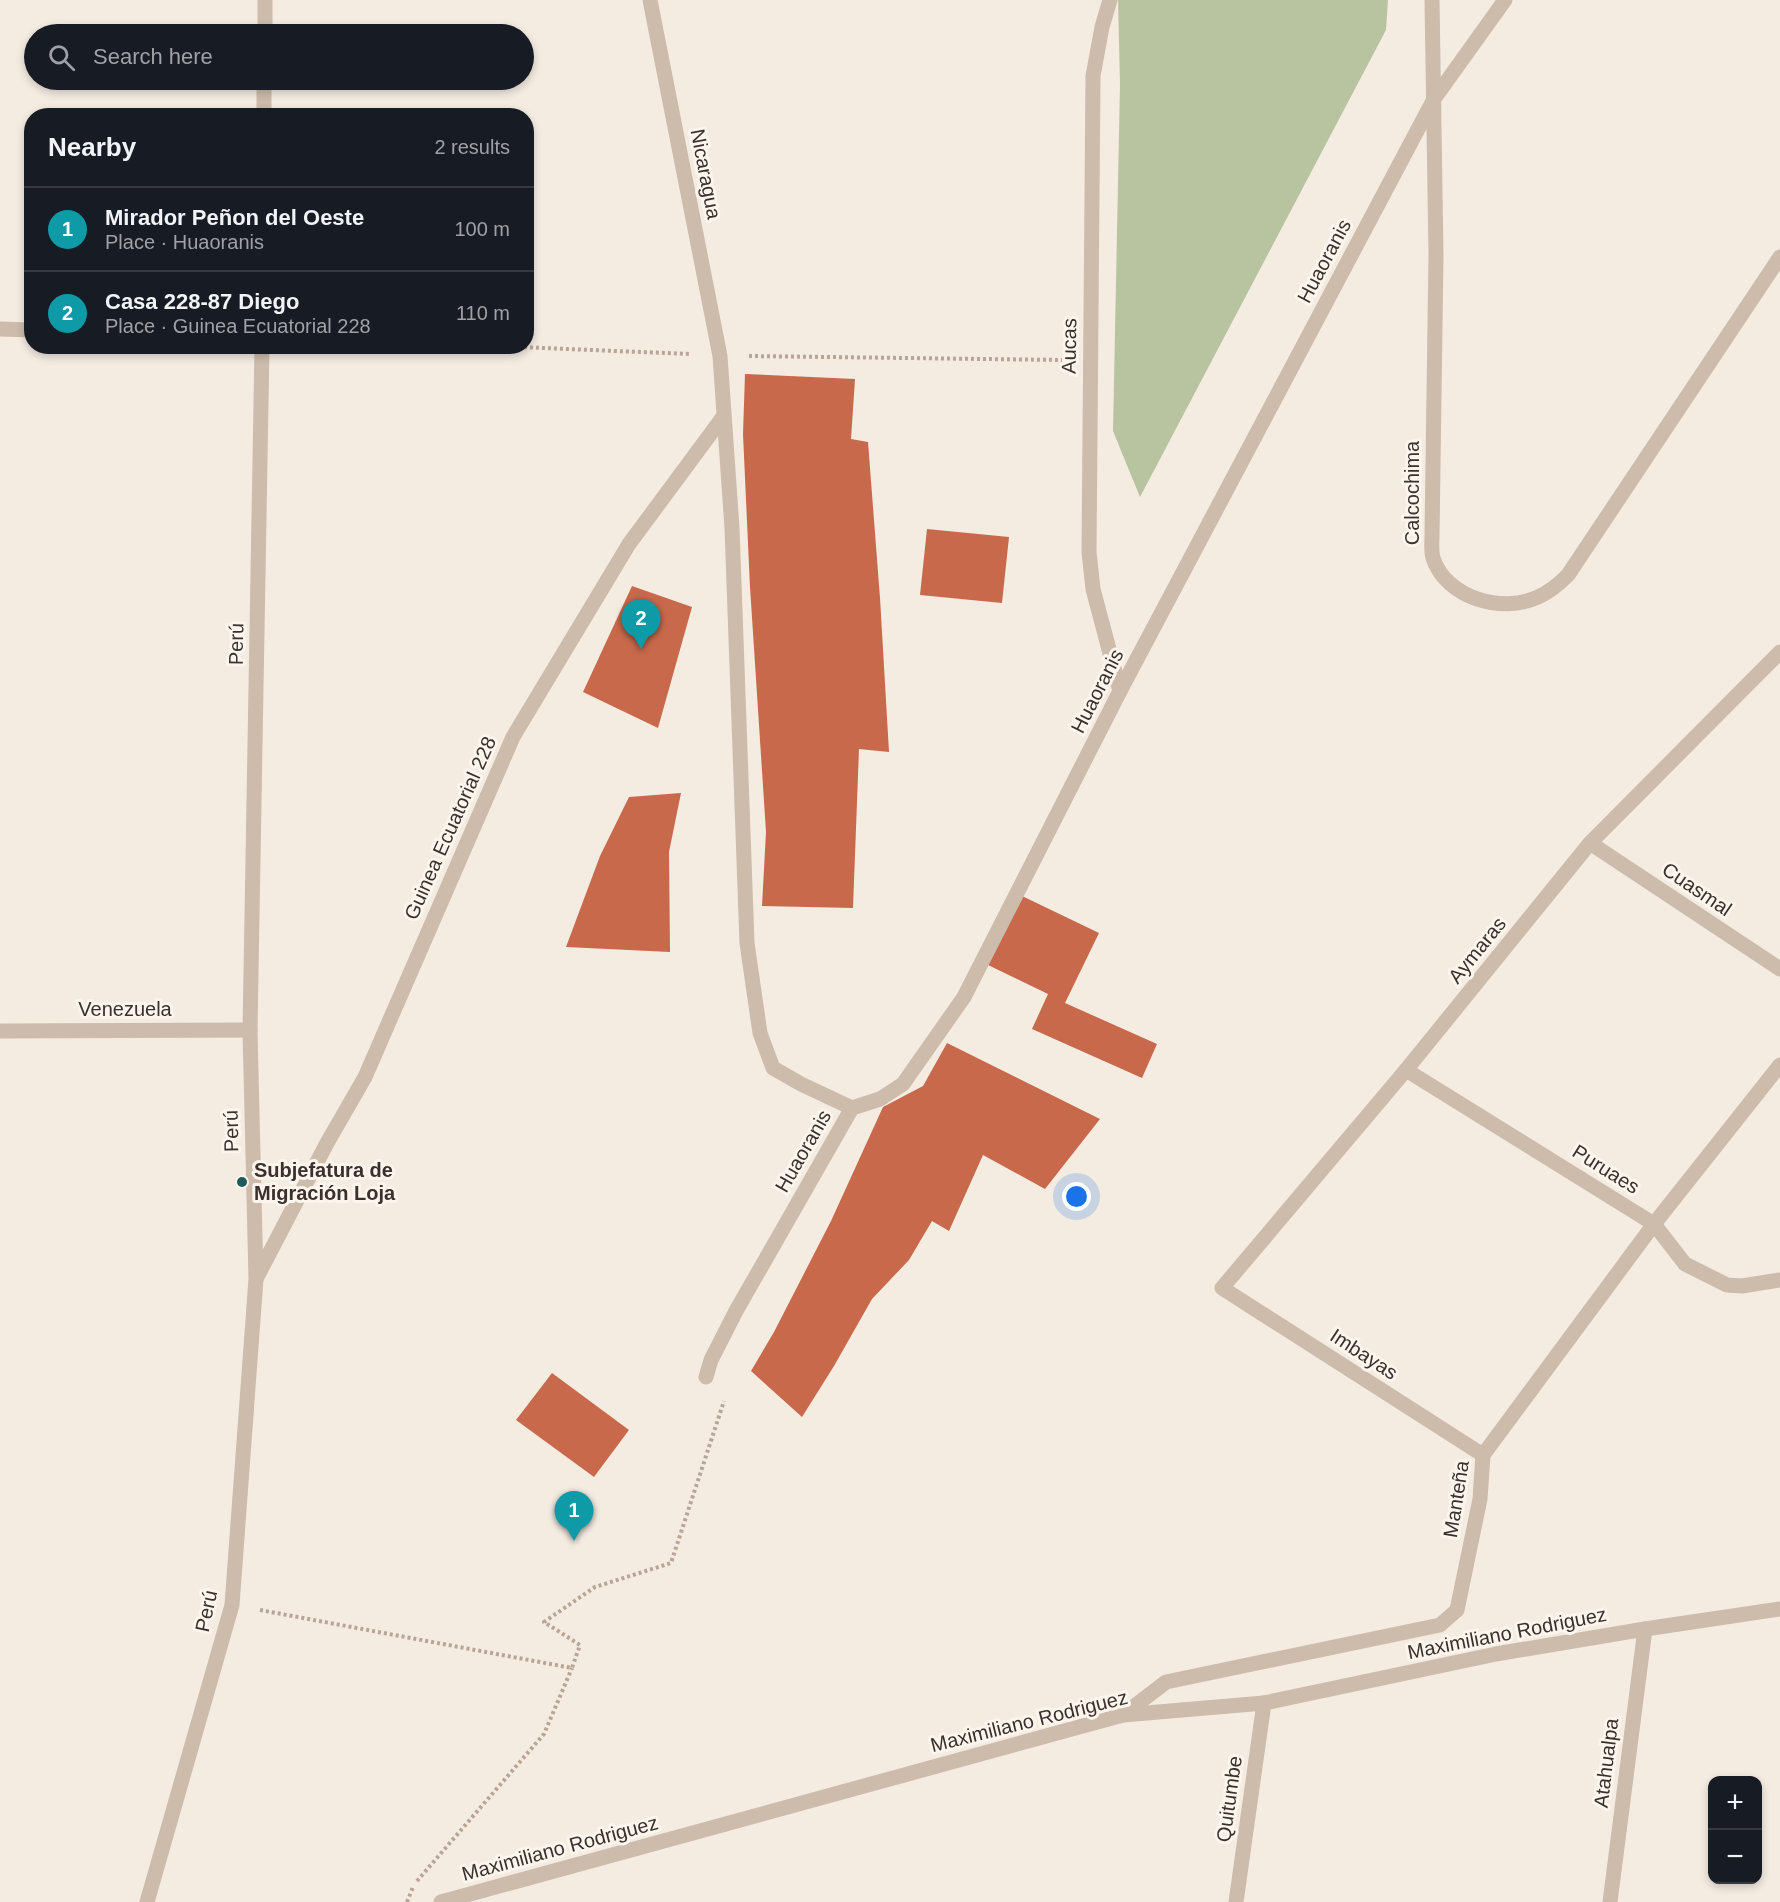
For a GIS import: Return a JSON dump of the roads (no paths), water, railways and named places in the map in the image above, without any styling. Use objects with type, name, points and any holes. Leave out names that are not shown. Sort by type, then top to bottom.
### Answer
[{"type":"street","points":[[265,0],[265,24]]},
{"type":"street","name":"Nicaragua","points":[[650,0],[720,356],[732,528],[747,943],[760,1033],[773,1068],[852,1108]]},
{"type":"street","name":"Aucas","points":[[1110,0],[1102,27],[1093,76],[1089,552],[1093,589],[1120,691]]},
{"type":"street","name":"Calcochima","points":[[1432,0],[1436,255],[1432,556],[1441,574],[1458,590],[1478,600],[1518,603],[1537,598],[1554,588],[1568,575],[1780,256]]},
{"type":"street","name":"Huaoranis","points":[[706,1377],[711,1360],[736,1311],[852,1108],[880,1100],[903,1084],[964,997],[1120,691],[1434,99],[1505,0]]},
{"type":"street","points":[[264,90],[264,108]]},
{"type":"street","points":[[0,329],[24,330]]},
{"type":"street","name":"Perú","points":[[147,1902],[232,1605],[256,1279],[250,1030],[262,354]]},
{"type":"street","name":"Guinea Ecuatorial 228","points":[[256,1279],[327,1143],[365,1077],[513,737],[629,544],[723,417]]},
{"type":"street","name":"Aymaras","points":[[1222,1288],[1406,1070],[1590,843],[1780,652]]},
{"type":"street","name":"Cuasmal","points":[[1590,843],[1780,969]]},
{"type":"street","name":"Venezuela","points":[[0,1031],[250,1030]]},
{"type":"street","name":"Manteña","points":[[1124,1715],[1166,1682],[1440,1625],[1456,1610],[1480,1499],[1484,1455],[1654,1224],[1780,1065]]},
{"type":"street","name":"Puruaes","points":[[1406,1070],[1654,1224],[1685,1264],[1727,1285],[1742,1286],[1780,1280]]},
{"type":"street","name":"Imbayas","points":[[1222,1288],[1484,1455]]},
{"type":"street","name":"Maximiliano Rodriguez","points":[[441,1902],[1124,1715],[1264,1703],[1496,1654],[1780,1609]]},
{"type":"street","name":"Atahualpa","points":[[1610,1902],[1645,1629]]},
{"type":"street","name":"Quitumbe","points":[[1236,1902],[1264,1703]]},
{"type":"place","name":"Casa 228-87 Diego","points":[[641,649]]},
{"type":"place","name":"Subjefatura de Migración Loja","points":[[242,1182]]},
{"type":"place","name":"Mirador Peñon del Oeste","points":[[574,1541]]}]
